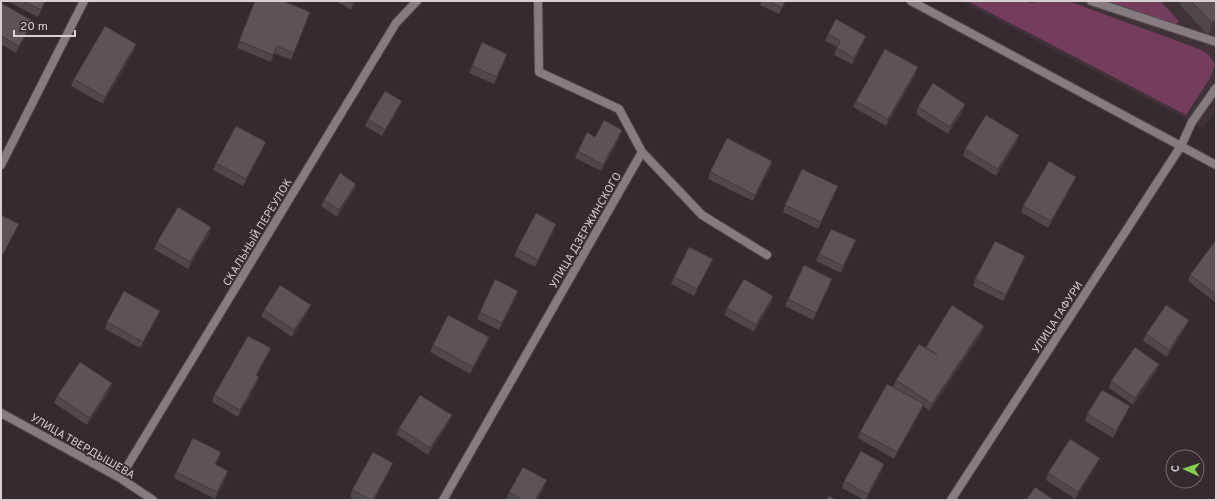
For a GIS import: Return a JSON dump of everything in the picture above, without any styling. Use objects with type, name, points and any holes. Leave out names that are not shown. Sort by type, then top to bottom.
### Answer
[{"type":"street","points":[[1,166],[84,1]]},
{"type":"street","name":"СКАЛЬНЫЙ ПЕРЕУЛОК","points":[[120,478],[396,23],[416,1]]},
{"type":"street","points":[[538,1],[539,72],[619,109],[642,152],[702,215],[768,255]]},
{"type":"street","points":[[911,1],[1216,165]]},
{"type":"street","points":[[1091,1],[1216,42]]},
{"type":"street","name":"УЛИЦА ГАФУРИ","points":[[951,500],[1181,146],[1192,122],[1216,88]]},
{"type":"street","name":"УЛИЦА ДЗЕРЖИНСКОГО","points":[[443,500],[642,152]]},
{"type":"street","name":"УЛИЦА ТВЕРДЫШЕВА","points":[[1,413],[120,478],[153,500]]},
{"type":"shaded area","points":[[961,1],[1216,1],[1216,112],[1203,128]]},
{"type":"shaded area","points":[[968,1],[1026,1],[1031,3],[1068,1],[1202,50],[1210,56],[1215,65],[1210,78],[1186,115]]},
{"type":"shaded area","points":[[1101,1],[1160,1],[1179,21],[1174,27]]},
{"type":"building","points":[[23,1],[45,1],[41,10]]},
{"type":"building","points":[[255,1],[283,1],[310,12],[294,53],[277,46],[273,55],[239,41]]},
{"type":"building","points":[[769,1],[785,1],[782,8]]},
{"type":"building","points":[[1191,1],[1216,1],[1216,19],[1212,23]]},
{"type":"building","points":[[1,3],[33,21],[19,46],[1,36]]},
{"type":"building","points":[[836,19],[866,36],[854,58],[837,48],[840,41],[828,34]]},
{"type":"building","points":[[105,26],[136,44],[105,97],[74,79]]},
{"type":"building","points":[[482,42],[507,54],[497,77],[472,66]]},
{"type":"building","points":[[885,49],[918,67],[888,119],[856,101]]},
{"type":"building","points":[[933,83],[965,104],[950,127],[918,107]]},
{"type":"building","points":[[385,91],[402,101],[385,130],[368,119]]},
{"type":"building","points":[[986,115],[1019,135],[998,169],[965,149]]},
{"type":"building","points":[[604,120],[622,130],[603,165],[578,151],[587,132],[595,137]]},
{"type":"building","points":[[236,126],[266,142],[246,179],[216,163]]},
{"type":"building","points":[[727,138],[772,161],[755,195],[710,172]]},
{"type":"building","points":[[1049,161],[1076,177],[1051,221],[1023,206]]},
{"type":"building","points":[[802,169],[838,186],[821,222],[785,205]]},
{"type":"building","points":[[340,173],[356,184],[339,210],[324,200]]},
{"type":"building","points":[[178,207],[211,227],[190,262],[157,242]]},
{"type":"building","points":[[536,213],[556,224],[538,260],[517,249]]},
{"type":"building","points":[[1,215],[19,224],[1,258]]},
{"type":"building","points":[[831,229],[856,240],[843,266],[819,254]]},
{"type":"building","points":[[1216,240],[1216,294],[1190,275]]},
{"type":"building","points":[[995,241],[1025,256],[1006,295],[975,279]]},
{"type":"building","points":[[689,247],[713,259],[697,289],[674,277]]},
{"type":"building","points":[[804,265],[832,279],[816,313],[788,299]]},
{"type":"building","points":[[495,279],[518,291],[502,323],[480,312]]},
{"type":"building","points":[[744,279],[773,296],[756,325],[727,308]]},
{"type":"building","points":[[280,285],[311,305],[294,330],[264,310]]},
{"type":"building","points":[[124,291],[160,311],[143,342],[107,322]]},
{"type":"building","points":[[952,305],[984,326],[932,404],[896,380],[919,344],[937,355],[926,347]]},
{"type":"building","points":[[1166,305],[1189,320],[1169,350],[1146,334]]},
{"type":"building","points":[[448,315],[489,337],[473,367],[433,345]]},
{"type":"building","points":[[248,336],[271,348],[256,375],[259,377],[240,410],[214,395]]},
{"type":"building","points":[[1135,347],[1159,364],[1135,398],[1111,381]]},
{"type":"building","points":[[80,362],[112,383],[90,418],[57,396]]},
{"type":"building","points":[[887,384],[924,404],[897,452],[860,432]]},
{"type":"building","points":[[1102,390],[1130,406],[1116,431],[1087,414]]},
{"type":"building","points":[[420,395],[452,415],[430,448],[399,428]]},
{"type":"building","points":[[193,438],[221,452],[215,464],[228,471],[217,492],[176,472]]},
{"type":"building","points":[[1070,439],[1100,458],[1078,492],[1048,473]]},
{"type":"building","points":[[861,451],[884,464],[868,494],[844,481]]},
{"type":"building","points":[[373,452],[393,463],[373,500],[371,500],[352,490]]},
{"type":"building","points":[[523,467],[547,480],[535,500],[523,500],[509,492]]},
{"type":"building","points":[[1035,487],[1054,500],[1026,500]]},
{"type":"building","points":[[829,496],[836,500],[826,500]]}]
